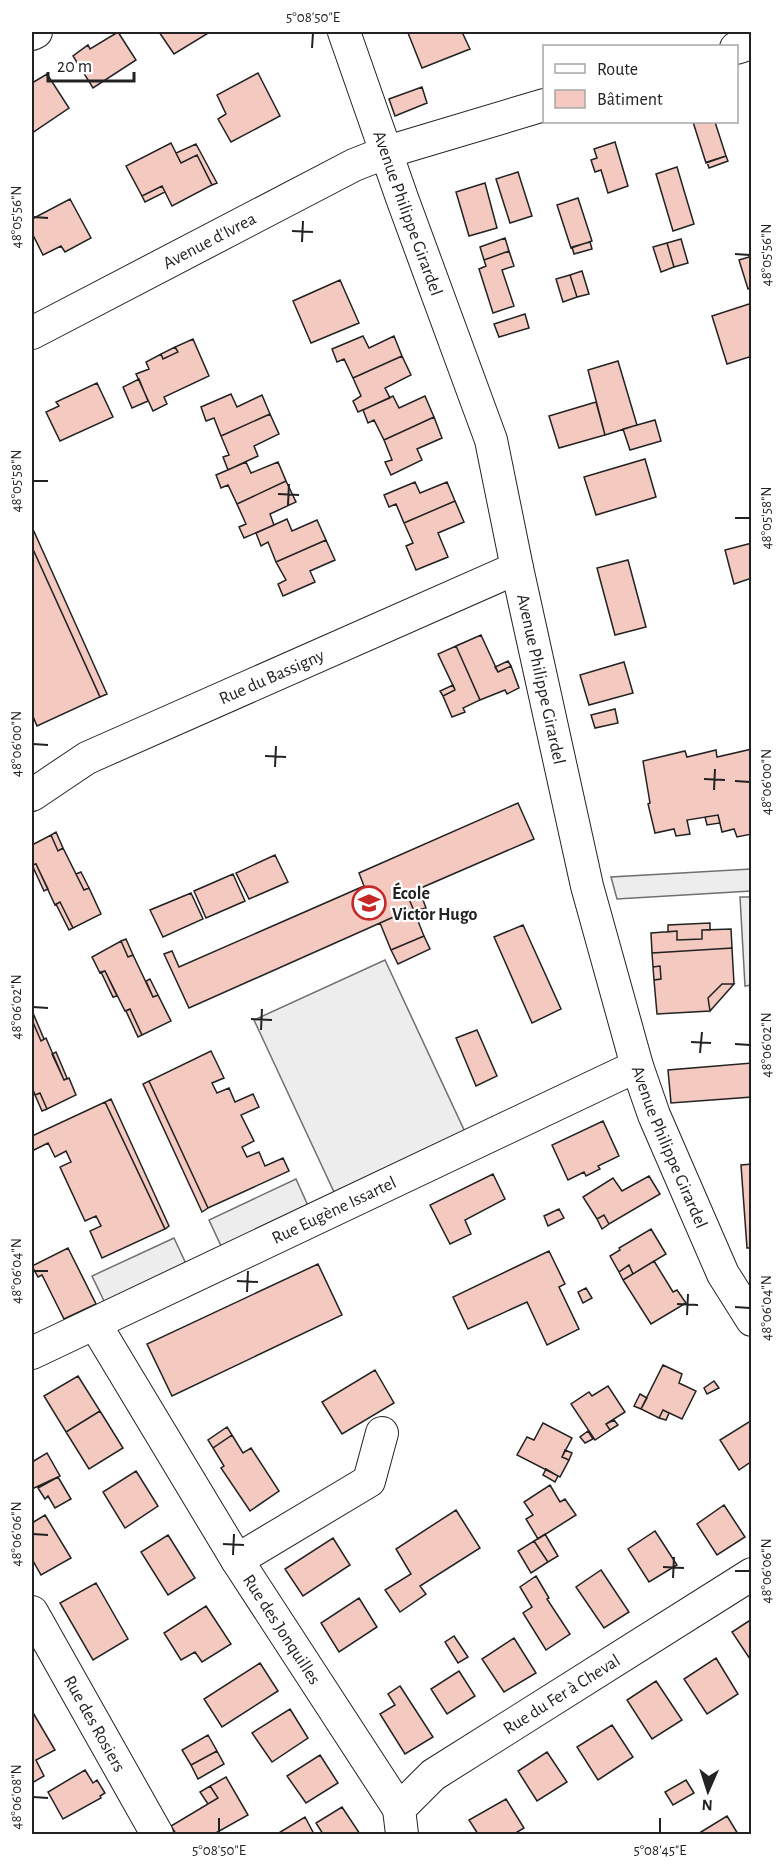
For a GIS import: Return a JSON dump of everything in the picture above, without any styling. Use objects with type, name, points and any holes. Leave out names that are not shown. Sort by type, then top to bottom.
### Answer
[{"type":"street","points":[[32,34],[36,32]]},
{"type":"street","name":"Avenue Philippe Girardel","points":[[344,32],[491,440],[587,886],[637,1066],[654,1115],[723,1274],[752,1320]]},
{"type":"street","name":"Avenue d'Ivrea","points":[[32,333],[354,165],[387,152],[543,105]]},
{"type":"street","name":"Rue du Bassigny","points":[[32,795],[87,758],[517,568]]},
{"type":"street","name":"Rue Eugène Issartel","points":[[32,1353],[637,1066]]},
{"type":"street","name":"Rue des Jonquilles","points":[[95,1323],[237,1560],[400,1822]]},
{"type":"street","points":[[237,1560],[369,1480],[382,1433]]},
{"type":"street","name":"Rue du Fer à Cheval","points":[[400,1822],[433,1775],[752,1574]]},
{"type":"street","name":"Rue des Rosiers","points":[[32,1612],[157,1834]]},
{"type":"shaded area","points":[[751,869],[751,891],[617,899],[611,877]]},
{"type":"shaded area","points":[[740,897],[751,897],[751,985],[745,986]]},
{"type":"shaded area","points":[[385,960],[465,1132],[334,1192],[254,1020]]},
{"type":"shaded area","points":[[296,1179],[309,1208],[222,1248],[209,1220]]},
{"type":"shaded area","points":[[174,1238],[187,1266],[105,1303],[92,1276]]},
{"type":"building","points":[[118,32],[136,60],[93,88],[73,56],[88,45],[90,49]]},
{"type":"building","points":[[159,32],[210,32],[174,54]]},
{"type":"building","points":[[462,32],[470,49],[422,68],[408,33]]},
{"type":"building","points":[[258,73],[280,116],[231,142],[218,119],[226,114],[217,95]]},
{"type":"building","points":[[47,74],[69,108],[32,133],[32,83]]},
{"type":"building","points":[[422,87],[427,103],[395,116],[389,99]]},
{"type":"building","points":[[693,123],[715,123],[726,156],[706,163]]},
{"type":"building","points":[[615,142],[628,186],[608,193],[601,170],[595,172],[591,160],[597,158],[594,149]]},
{"type":"building","points":[[171,143],[181,163],[197,155],[212,185],[172,206],[162,186],[142,196],[126,166]]},
{"type":"building","points":[[196,144],[217,183],[212,185],[197,155],[181,163],[176,153]]},
{"type":"building","points":[[726,156],[728,161],[709,168],[707,162]]},
{"type":"building","points":[[677,167],[694,224],[673,231],[656,174]]},
{"type":"building","points":[[518,172],[532,216],[510,223],[496,179]]},
{"type":"building","points":[[485,183],[497,228],[469,236],[456,192]]},
{"type":"building","points":[[162,186],[165,192],[145,202],[142,196]]},
{"type":"building","points":[[578,198],[592,241],[571,248],[557,205]]},
{"type":"building","points":[[70,199],[91,238],[65,252],[61,246],[43,255],[32,233],[32,219]]},
{"type":"building","points":[[505,238],[509,251],[484,260],[480,247]]},
{"type":"building","points":[[681,239],[688,263],[674,267],[667,243]]},
{"type":"building","points":[[590,242],[592,249],[574,254],[572,247]]},
{"type":"building","points":[[667,243],[674,267],[661,272],[653,247]]},
{"type":"building","points":[[509,251],[514,266],[502,270],[514,306],[493,313],[479,269],[486,266],[484,260]]},
{"type":"building","points":[[752,256],[752,287],[748,289],[739,260]]},
{"type":"building","points":[[582,271],[589,294],[577,297],[570,275]]},
{"type":"building","points":[[570,275],[577,297],[563,302],[556,279]]},
{"type":"building","points":[[340,280],[359,323],[311,343],[293,301]]},
{"type":"building","points":[[752,303],[752,359],[749,357],[727,364],[712,316]]},
{"type":"building","points":[[525,314],[529,328],[499,337],[494,324]]},
{"type":"building","points":[[363,336],[369,348],[394,336],[402,356],[353,378],[344,359],[337,362],[332,349]]},
{"type":"building","points":[[193,339],[209,376],[164,397],[167,404],[153,411],[136,374],[149,369],[146,362],[161,354],[163,359],[178,352],[175,347]]},
{"type":"building","points":[[175,347],[178,352],[163,359],[161,354]]},
{"type":"building","points":[[402,356],[411,375],[385,388],[390,398],[358,412],[353,401],[361,396],[353,378]]},
{"type":"building","points":[[618,361],[637,425],[605,435],[588,370]]},
{"type":"building","points":[[139,379],[148,401],[132,408],[123,387]]},
{"type":"building","points":[[97,383],[113,417],[60,441],[46,412],[59,406],[56,402]]},
{"type":"building","points":[[231,394],[237,407],[262,395],[270,414],[221,436],[214,418],[206,421],[201,407]]},
{"type":"building","points":[[393,396],[399,408],[425,396],[434,417],[384,440],[374,420],[368,423],[363,410]]},
{"type":"building","points":[[596,402],[605,435],[559,448],[549,416]]},
{"type":"building","points":[[270,414],[279,434],[254,446],[258,456],[228,470],[223,457],[229,455],[221,436]]},
{"type":"building","points":[[434,417],[442,438],[417,449],[422,460],[391,475],[385,462],[392,460],[384,440]]},
{"type":"building","points":[[655,420],[661,441],[630,450],[623,429]]},
{"type":"building","points":[[645,459],[656,497],[596,515],[584,477]]},
{"type":"building","points":[[246,462],[251,473],[278,462],[286,481],[237,504],[228,485],[221,488],[216,475]]},
{"type":"building","points":[[286,481],[296,502],[270,514],[274,525],[244,538],[239,527],[246,524],[237,504]]},
{"type":"building","points":[[415,482],[420,493],[447,482],[455,501],[404,523],[396,504],[389,507],[384,495]]},
{"type":"building","points":[[455,501],[464,522],[438,533],[448,557],[416,570],[406,546],[413,543],[404,523]]},
{"type":"building","points":[[287,519],[292,531],[317,520],[326,540],[276,562],[268,542],[261,546],[256,533]]},
{"type":"building","points":[[32,527],[107,694],[100,697],[32,547]]},
{"type":"building","points":[[326,540],[335,560],[310,571],[315,582],[283,596],[278,584],[286,580],[276,562]]},
{"type":"building","points":[[752,543],[752,578],[734,584],[725,550]]},
{"type":"building","points":[[32,547],[100,697],[37,726],[32,714]]},
{"type":"building","points":[[628,560],[646,627],[615,635],[597,568]]},
{"type":"building","points":[[481,635],[498,672],[511,666],[519,688],[507,694],[505,690],[480,700],[456,646]]},
{"type":"building","points":[[456,646],[480,700],[463,708],[465,712],[452,717],[443,696],[455,690],[438,654]]},
{"type":"building","points":[[508,661],[511,666],[498,672],[495,667]]},
{"type":"building","points":[[624,662],[633,693],[589,705],[580,675]]},
{"type":"building","points":[[453,685],[455,690],[443,696],[440,691]]},
{"type":"building","points":[[615,709],[618,723],[595,728],[591,715]]},
{"type":"building","points":[[752,749],[752,834],[737,837],[734,829],[722,832],[718,815],[687,820],[690,834],[676,836],[674,829],[655,833],[648,804],[650,803],[643,761],[685,751],[687,757],[716,750],[717,757]]},
{"type":"building","name":"École Victor Hugo","points":[[518,803],[534,839],[407,894],[414,911],[398,915],[189,1008],[164,954],[172,951],[179,967],[364,886],[359,873]]},
{"type":"building","points":[[718,815],[720,823],[707,825],[705,817]]},
{"type":"building","points":[[56,832],[63,848],[58,851],[51,835]]},
{"type":"building","points":[[51,835],[58,851],[63,848],[84,890],[89,888],[101,914],[73,928],[60,902],[55,905],[36,864],[32,865],[32,845]]},
{"type":"building","points":[[275,855],[288,882],[249,899],[236,873]]},
{"type":"building","points":[[36,864],[48,889],[44,891],[32,865]]},
{"type":"building","points":[[81,872],[89,888],[84,890],[76,874]]},
{"type":"building","points":[[233,874],[245,901],[206,918],[194,891]]},
{"type":"building","points":[[419,889],[426,908],[414,911],[407,894]]},
{"type":"building","points":[[191,893],[203,919],[163,937],[150,910]]},
{"type":"building","points":[[60,902],[73,928],[69,930],[56,904]]},
{"type":"building","points":[[414,911],[424,936],[391,950],[380,923]]},
{"type":"building","points":[[710,923],[710,930],[702,930],[702,939],[677,940],[677,931],[668,932],[668,925]]},
{"type":"building","points":[[523,925],[561,1009],[532,1023],[494,937]]},
{"type":"building","points":[[731,929],[732,948],[652,953],[651,933],[677,931],[677,940],[702,939],[702,930]]},
{"type":"building","points":[[424,936],[430,949],[398,964],[391,950]]},
{"type":"building","points":[[126,939],[133,955],[128,957],[121,941]]},
{"type":"building","points":[[121,941],[128,957],[133,955],[153,997],[158,995],[171,1021],[142,1035],[130,1009],[125,1011],[105,971],[100,973],[92,957]]},
{"type":"building","points":[[732,948],[734,984],[722,984],[708,998],[710,1011],[657,1014],[654,980],[661,979],[660,966],[653,967],[652,953]]},
{"type":"building","points":[[660,966],[661,979],[654,980],[653,967]]},
{"type":"building","points":[[105,971],[117,996],[113,997],[101,972]]},
{"type":"building","points":[[150,979],[158,995],[153,997],[146,981]]},
{"type":"building","points":[[722,984],[734,984],[710,1011],[708,998]]},
{"type":"building","points":[[130,1009],[142,1035],[138,1037],[126,1011]]},
{"type":"building","points":[[32,1013],[44,1039],[41,1041],[32,1020]]},
{"type":"building","points":[[32,1020],[41,1041],[46,1038],[64,1080],[69,1078],[76,1095],[47,1109],[40,1093],[35,1095],[32,1087]]},
{"type":"building","points":[[477,1030],[497,1076],[476,1086],[456,1038]]},
{"type":"building","points":[[211,1051],[224,1078],[212,1083],[217,1093],[229,1088],[235,1102],[253,1094],[259,1107],[241,1115],[254,1141],[242,1147],[247,1157],[259,1152],[265,1166],[283,1158],[289,1171],[208,1208],[149,1081]]},
{"type":"building","points":[[56,1052],[67,1078],[64,1080],[52,1054]]},
{"type":"building","points":[[752,1063],[752,1097],[671,1103],[668,1070]]},
{"type":"building","points":[[149,1081],[208,1208],[202,1212],[143,1084]]},
{"type":"building","points":[[40,1093],[47,1109],[42,1111],[35,1095]]},
{"type":"building","points":[[111,1099],[169,1226],[165,1229],[105,1102]]},
{"type":"building","points":[[105,1102],[165,1229],[102,1258],[90,1231],[101,1226],[96,1216],[85,1221],[60,1167],[71,1162],[66,1151],[55,1157],[48,1143],[32,1151],[32,1136]]},
{"type":"building","points":[[603,1121],[619,1156],[598,1166],[600,1169],[586,1176],[584,1172],[568,1180],[552,1145]]},
{"type":"building","points":[[752,1164],[752,1248],[747,1248],[741,1165]]},
{"type":"building","points":[[493,1174],[505,1199],[465,1220],[471,1234],[450,1244],[430,1205]]},
{"type":"building","points":[[649,1176],[660,1194],[609,1224],[604,1215],[597,1219],[583,1197],[613,1178],[622,1191]]},
{"type":"building","points":[[559,1209],[564,1218],[548,1226],[544,1216]]},
{"type":"building","points":[[604,1215],[609,1224],[602,1229],[597,1219]]},
{"type":"building","points":[[651,1229],[666,1254],[633,1274],[629,1265],[619,1272],[610,1256]]},
{"type":"building","points":[[68,1248],[96,1304],[64,1319],[42,1275],[38,1277],[32,1266]]},
{"type":"building","points":[[549,1251],[565,1284],[559,1287],[579,1329],[547,1345],[527,1302],[468,1329],[453,1297]]},
{"type":"building","points":[[654,1261],[673,1292],[677,1290],[686,1303],[651,1324],[623,1280]]},
{"type":"building","points":[[318,1264],[342,1315],[172,1396],[147,1344]]},
{"type":"building","points":[[629,1265],[633,1274],[623,1280],[619,1272]]},
{"type":"building","points":[[586,1288],[592,1298],[583,1303],[578,1292]]},
{"type":"building","points":[[663,1365],[682,1374],[679,1383],[696,1391],[682,1419],[663,1410],[659,1418],[641,1409]]},
{"type":"building","points":[[375,1370],[394,1403],[342,1434],[322,1402]]},
{"type":"building","points":[[78,1376],[100,1411],[66,1432],[44,1396]]},
{"type":"building","points":[[714,1381],[719,1388],[707,1394],[704,1388]]},
{"type":"building","points":[[608,1386],[625,1412],[606,1424],[610,1430],[595,1440],[571,1404],[589,1392],[592,1396]]},
{"type":"building","points":[[640,1394],[647,1398],[641,1409],[634,1406]]},
{"type":"building","points":[[663,1410],[669,1413],[666,1420],[659,1418]]},
{"type":"building","points":[[100,1411],[123,1448],[89,1469],[66,1432]]},
{"type":"building","points":[[614,1420],[618,1425],[610,1430],[606,1424]]},
{"type":"building","points":[[752,1420],[752,1461],[739,1470],[720,1440]]},
{"type":"building","points":[[543,1423],[572,1438],[562,1457],[569,1460],[560,1477],[517,1455],[527,1437],[534,1440]]},
{"type":"building","points":[[227,1427],[232,1435],[213,1448],[208,1440]]},
{"type":"building","points":[[588,1431],[593,1439],[585,1443],[580,1437]]},
{"type":"building","points":[[232,1435],[243,1453],[251,1448],[279,1491],[250,1511],[221,1468],[224,1466],[213,1448]]},
{"type":"building","points":[[565,1450],[572,1453],[569,1460],[562,1457]]},
{"type":"building","points":[[47,1453],[60,1476],[32,1489],[32,1462]]},
{"type":"building","points":[[546,1469],[558,1476],[555,1482],[543,1475]]},
{"type":"building","points":[[136,1471],[158,1506],[125,1528],[103,1492]]},
{"type":"building","points":[[58,1477],[71,1499],[55,1508],[48,1496],[45,1499],[38,1488]]},
{"type":"building","points":[[550,1485],[560,1502],[565,1499],[576,1515],[538,1539],[526,1519],[533,1515],[524,1502]]},
{"type":"building","points":[[724,1505],[745,1537],[717,1555],[697,1524]]},
{"type":"building","points":[[456,1510],[480,1548],[420,1586],[426,1594],[400,1612],[385,1590],[411,1574],[396,1549]]},
{"type":"building","points":[[45,1515],[71,1558],[41,1575],[32,1559],[32,1523]]},
{"type":"building","points":[[655,1531],[677,1565],[649,1582],[628,1549]]},
{"type":"building","points":[[545,1534],[558,1556],[548,1562],[534,1541]]},
{"type":"building","points":[[168,1535],[195,1578],[168,1595],[141,1552]]},
{"type":"building","points":[[333,1538],[350,1565],[303,1596],[285,1569]]},
{"type":"building","points":[[534,1541],[548,1562],[531,1573],[518,1551]]},
{"type":"building","points":[[601,1570],[629,1612],[604,1628],[576,1587]]},
{"type":"building","points":[[536,1576],[549,1598],[547,1599],[570,1634],[546,1650],[523,1613],[532,1607],[520,1587]]},
{"type":"building","points":[[96,1583],[128,1639],[93,1660],[60,1603]]},
{"type":"building","points":[[359,1598],[377,1627],[339,1652],[321,1623]]},
{"type":"building","points":[[206,1606],[231,1644],[202,1662],[195,1652],[181,1660],[164,1633]]},
{"type":"building","points":[[752,1619],[752,1662],[732,1632]]},
{"type":"building","points":[[454,1636],[468,1657],[458,1663],[445,1642]]},
{"type":"building","points":[[514,1638],[536,1673],[504,1692],[482,1659]]},
{"type":"building","points":[[716,1658],[738,1694],[707,1714],[684,1679]]},
{"type":"building","points":[[260,1663],[278,1691],[222,1727],[204,1699]]},
{"type":"building","points":[[459,1671],[475,1696],[447,1714],[431,1689]]},
{"type":"building","points":[[656,1681],[682,1720],[652,1739],[627,1700]]},
{"type":"building","points":[[400,1686],[433,1737],[405,1754],[380,1714],[395,1705],[388,1694]]},
{"type":"building","points":[[290,1709],[308,1738],[272,1762],[252,1733]]},
{"type":"building","points":[[32,1711],[55,1750],[36,1760],[44,1776],[32,1783]]},
{"type":"building","points":[[612,1725],[633,1757],[598,1780],[577,1747]]},
{"type":"building","points":[[208,1735],[217,1751],[191,1765],[182,1750]]},
{"type":"building","points":[[217,1751],[224,1764],[198,1779],[191,1765]]},
{"type":"building","points":[[547,1752],[567,1782],[537,1801],[518,1771]]},
{"type":"building","points":[[320,1755],[338,1783],[306,1803],[287,1776]]},
{"type":"building","points":[[85,1770],[93,1783],[97,1780],[105,1793],[100,1796],[101,1798],[63,1819],[48,1792]]},
{"type":"building","points":[[226,1777],[248,1815],[214,1834],[176,1834],[171,1826],[218,1798],[210,1786]]},
{"type":"building","points":[[686,1780],[694,1793],[673,1805],[665,1792]]},
{"type":"building","points":[[210,1786],[218,1798],[208,1804],[200,1792]]},
{"type":"building","points":[[506,1799],[524,1828],[514,1834],[478,1834],[469,1820]]},
{"type":"building","points":[[342,1807],[360,1834],[323,1834],[316,1823]]},
{"type":"building","points":[[727,1816],[738,1834],[703,1834],[701,1832]]},
{"type":"building","points":[[305,1817],[314,1834],[277,1834]]},
{"type":"place","name":"École Victor Hugo","points":[[369,903]]}]
